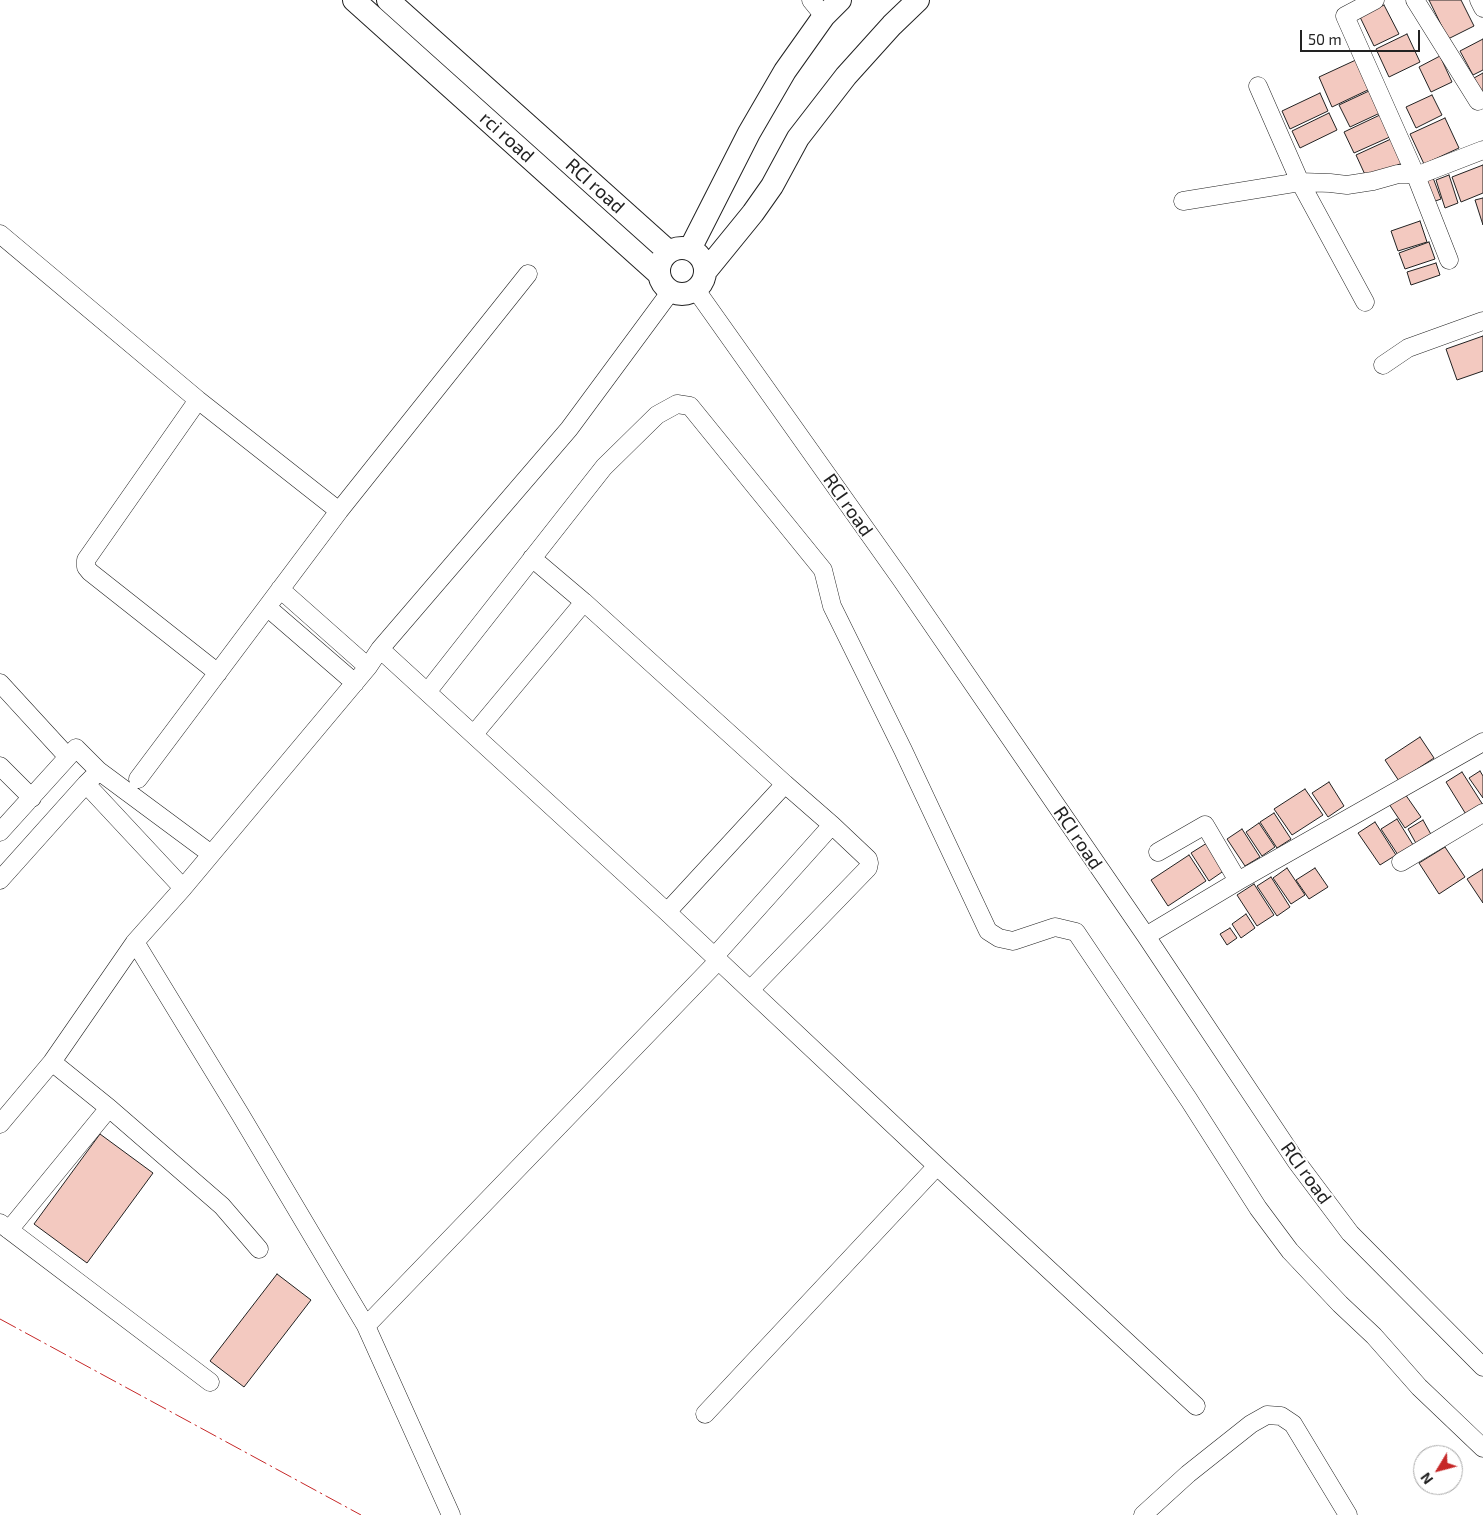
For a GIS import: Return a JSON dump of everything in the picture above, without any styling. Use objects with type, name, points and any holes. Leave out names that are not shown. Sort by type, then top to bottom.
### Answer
[{"type":"main road","name":"rci road","points":[[354,0],[665,282]]},
{"type":"main road","name":"RCI road","points":[[388,0],[680,250]]},
{"type":"main road","points":[[840,0],[818,8],[785,71],[680,250],[663,258],[660,265],[665,282],[678,294],[686,294],[700,281],[753,213],[772,186],[798,138],[846,76],[892,25],[918,0]]},
{"type":"main road","points":[[680,250],[697,253],[702,259],[705,266],[700,281]]},
{"type":"street","points":[[1376,0],[1345,16],[1416,176],[1449,260]]},
{"type":"street","points":[[1417,0],[1478,101]]},
{"type":"street","points":[[1478,0],[1483,8]]},
{"type":"street","points":[[1258,86],[1300,182],[1365,302]]},
{"type":"street","points":[[1183,201],[1300,182],[1348,185],[1398,174],[1416,176],[1483,150]]},
{"type":"street","points":[[0,234],[198,400],[339,511]]},
{"type":"street","points":[[138,779],[339,511],[528,274]]},
{"type":"street","name":"RCI road","points":[[700,281],[901,579],[1146,936],[1296,1161],[1350,1233],[1483,1367]]},
{"type":"street","points":[[0,1124],[52,1062],[135,942],[183,888],[368,667],[380,649],[569,429],[665,282]]},
{"type":"street","points":[[1383,365],[1408,348],[1483,321]]},
{"type":"street","points":[[198,400],[86,560],[86,567],[218,673]]},
{"type":"street","points":[[428,691],[604,467],[657,415],[677,404],[690,406],[823,570],[832,606],[904,750],[988,931],[999,938],[1013,940],[1055,927],[1076,932],[1189,1100],[1258,1208],[1290,1251],[1340,1304],[1374,1336],[1419,1387],[1483,1448]]},
{"type":"street","points":[[532,558],[584,602],[868,859],[870,863],[868,868],[750,990]]},
{"type":"street","points":[[280,589],[368,667]]},
{"type":"street","points":[[474,734],[584,602]]},
{"type":"street","points":[[267,607],[354,682]]},
{"type":"street","points":[[380,649],[667,912],[1196,1406]]},
{"type":"street","points":[[0,684],[67,756]]},
{"type":"street","points":[[1146,936],[1238,881],[1483,742]]},
{"type":"street","points":[[0,832],[76,748],[99,771],[211,854]]},
{"type":"street","points":[[0,766],[32,798]]},
{"type":"street","points":[[0,880],[99,771]]},
{"type":"street","points":[[86,784],[183,888]]},
{"type":"street","points":[[667,912],[785,784]]},
{"type":"street","points":[[1401,862],[1483,813]]},
{"type":"street","points":[[366,1326],[716,959],[832,825]]},
{"type":"street","points":[[1158,852],[1205,825],[1238,881]]},
{"type":"street","points":[[135,942],[366,1326],[451,1515]]},
{"type":"street","points":[[52,1062],[109,1108],[222,1206],[259,1249]]},
{"type":"street","points":[[109,1108],[4,1227],[210,1382]]},
{"type":"street","points":[[705,1414],[937,1166]]},
{"type":"street","points":[[1143,1515],[1195,1469],[1251,1424],[1267,1414],[1281,1416],[1293,1424],[1348,1515]]},
{"type":"building","points":[[1429,0],[1461,0],[1474,26],[1448,39]]},
{"type":"building","points":[[1384,5],[1399,34],[1374,46],[1360,17]]},
{"type":"building","points":[[1407,34],[1420,62],[1389,77],[1376,49]]},
{"type":"building","points":[[1483,39],[1483,70],[1473,75],[1460,51]]},
{"type":"building","points":[[1440,56],[1452,82],[1431,92],[1419,67]]},
{"type":"building","points":[[1358,59],[1372,88],[1332,107],[1319,77]]},
{"type":"building","points":[[1483,73],[1483,96],[1474,78]]},
{"type":"building","points":[[1369,91],[1380,113],[1350,127],[1339,105]]},
{"type":"building","points":[[1320,93],[1328,111],[1290,129],[1282,111]]},
{"type":"building","points":[[1432,95],[1442,115],[1416,128],[1406,107]]},
{"type":"building","points":[[1329,113],[1337,130],[1300,148],[1292,131]]},
{"type":"building","points":[[1382,114],[1392,136],[1354,153],[1344,132]]},
{"type":"building","points":[[1445,118],[1459,148],[1424,164],[1410,134]]},
{"type":"building","points":[[1391,139],[1402,163],[1367,179],[1356,155]]},
{"type":"building","points":[[1483,165],[1483,193],[1461,202],[1452,177]]},
{"type":"building","points":[[1432,175],[1441,199],[1430,203],[1421,179]]},
{"type":"building","points":[[1449,175],[1458,203],[1445,208],[1436,180]]},
{"type":"building","points":[[1483,198],[1483,225],[1475,200]]},
{"type":"building","points":[[1420,221],[1427,242],[1398,251],[1391,231]]},
{"type":"building","points":[[1429,242],[1435,259],[1405,269],[1399,253]]},
{"type":"building","points":[[1436,263],[1440,275],[1411,285],[1407,272]]},
{"type":"building","points":[[1483,336],[1483,371],[1457,380],[1446,349]]},
{"type":"building","points":[[1420,737],[1434,758],[1399,781],[1385,760]]},
{"type":"building","points":[[1480,771],[1483,776],[1483,798],[1469,778]]},
{"type":"building","points":[[1462,772],[1483,805],[1467,816],[1446,782]]},
{"type":"building","points":[[1329,782],[1344,806],[1328,817],[1312,793]]},
{"type":"building","points":[[1305,789],[1323,815],[1292,835],[1274,809]]},
{"type":"building","points":[[1405,794],[1421,817],[1405,828],[1389,804]]},
{"type":"building","points":[[1274,813],[1291,839],[1277,848],[1260,822]]},
{"type":"building","points":[[1397,819],[1415,848],[1400,858],[1381,829]]},
{"type":"building","points":[[1423,820],[1433,838],[1418,847],[1408,829]]},
{"type":"building","points":[[1375,822],[1396,855],[1380,865],[1358,833]]},
{"type":"building","points":[[1259,823],[1275,847],[1262,856],[1246,832]]},
{"type":"building","points":[[1242,829],[1260,857],[1245,866],[1227,839]]},
{"type":"building","points":[[1207,843],[1225,870],[1209,881],[1191,853]]},
{"type":"building","points":[[1445,847],[1465,877],[1439,894],[1419,863]]},
{"type":"building","points":[[1189,855],[1206,881],[1168,906],[1151,880]]},
{"type":"building","points":[[1287,868],[1305,895],[1291,904],[1273,878]]},
{"type":"building","points":[[1315,868],[1328,887],[1309,899],[1296,880]]},
{"type":"building","points":[[1483,869],[1483,903],[1467,879]]},
{"type":"building","points":[[1271,877],[1290,907],[1277,916],[1257,886]]},
{"type":"building","points":[[1254,884],[1274,915],[1257,926],[1237,895]]},
{"type":"building","points":[[1246,914],[1255,928],[1241,938],[1232,924]]},
{"type":"building","points":[[1230,928],[1237,938],[1227,945],[1220,934]]},
{"type":"building","points":[[100,1134],[153,1173],[87,1263],[34,1224]]},
{"type":"building","points":[[277,1274],[311,1300],[244,1387],[210,1361]]},
{"type":"power","points":[[0,1319],[361,1515]]}]
